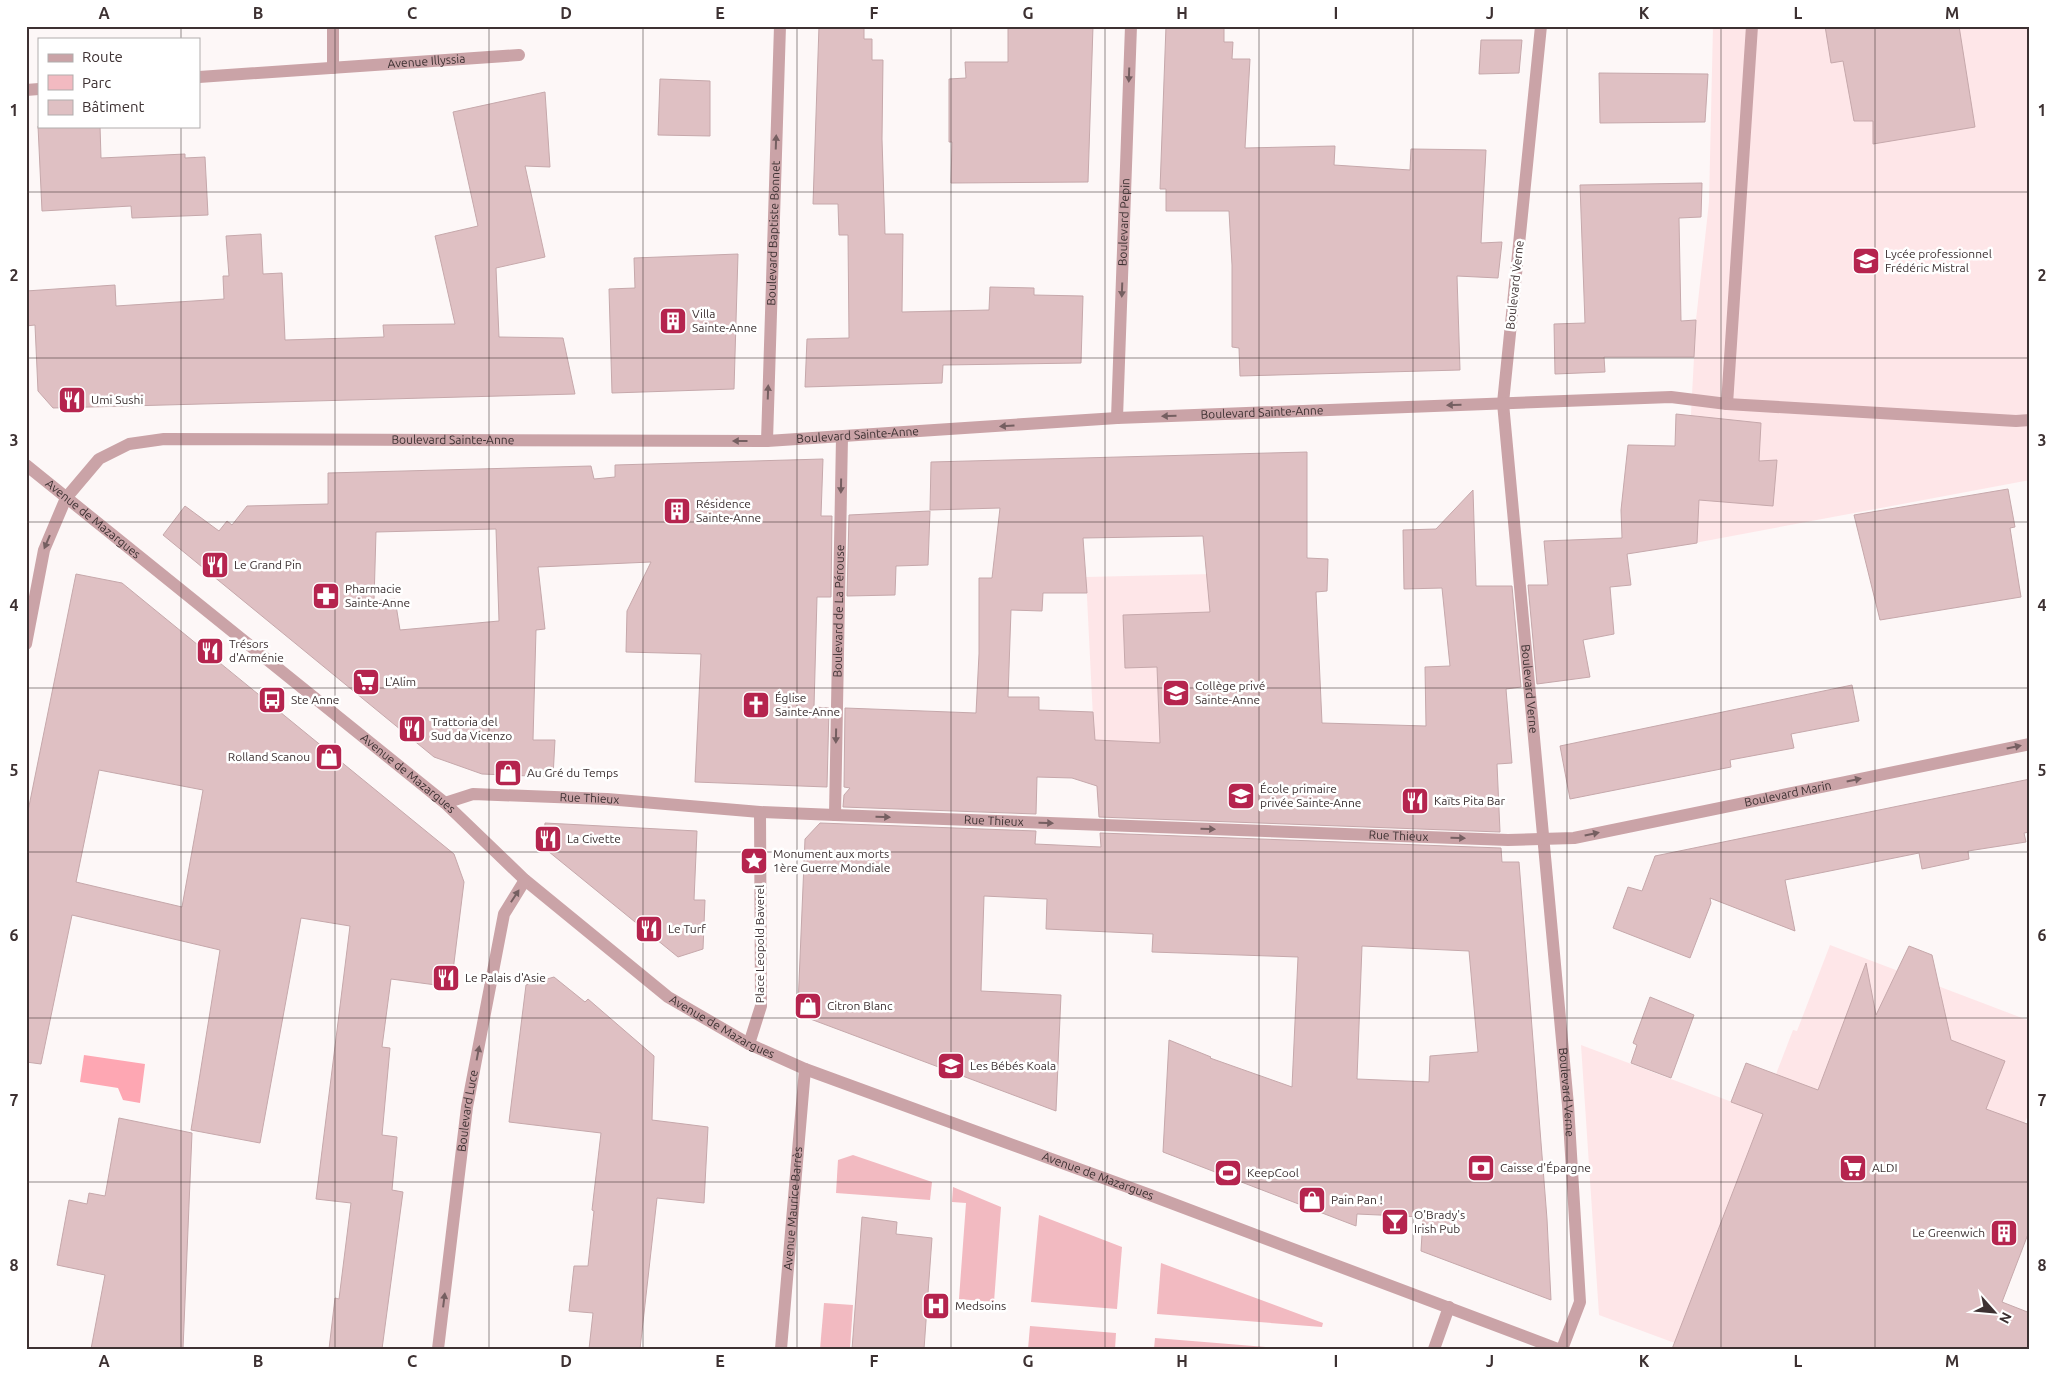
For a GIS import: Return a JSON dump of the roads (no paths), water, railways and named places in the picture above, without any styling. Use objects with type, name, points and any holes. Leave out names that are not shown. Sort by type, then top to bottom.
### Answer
[{"type":"street","points":[[332,26],[333,68]]},
{"type":"street","name":"Boulevard Baptiste Bonnet","points":[[766,441],[780,26]]},
{"type":"street","name":"Boulevard Pepin","points":[[1117,418],[1131,26]]},
{"type":"street","name":"Boulevard Verne","points":[[1541,26],[1503,403],[1568,1105],[1580,1302],[1560,1349]]},
{"type":"street","points":[[1727,404],[1752,26]]},
{"type":"street","name":"Avenue Illyssia","points":[[200,77],[520,55]]},
{"type":"street","name":"Boulevard Sainte-Anne","points":[[26,644],[44,550],[66,498],[99,460],[129,444],[164,439],[766,441],[1117,418],[1671,397],[1727,404],[2016,421],[2030,420]]},
{"type":"street","name":"Boulevard de La Pérouse","points":[[835,815],[842,437]]},
{"type":"street","name":"Avenue de Mazargues","points":[[26,465],[445,803],[525,880],[668,997],[749,1044],[805,1069],[1080,1169],[1560,1349]]},
{"type":"street","name":"Boulevard Marin","points":[[1544,839],[1574,838],[2030,744]]},
{"type":"street","name":"Rue Thieux","points":[[445,803],[473,794],[607,799],[760,812],[1498,840],[1544,839]]},
{"type":"street","name":"Place Leopold Baverel","points":[[749,1044],[760,1006],[760,812]]},
{"type":"street","name":"Boulevard Luce","points":[[438,1349],[469,1097],[504,914],[525,880]]},
{"type":"street","name":"Avenue Maurice Barrès","points":[[781,1349],[805,1069]]},
{"type":"street","points":[[1434,1349],[1450,1307]]},
{"type":"place","name":"Lycée professionnel Frédéric Mistral","points":[[1866,261]]},
{"type":"place","name":"Villa Sainte-Anne","points":[[673,321]]},
{"type":"place","name":"Umi Sushi","points":[[72,400]]},
{"type":"place","name":"Résidence Sainte-Anne","points":[[677,511]]},
{"type":"place","name":"Le Grand Pin","points":[[215,565]]},
{"type":"place","name":"Pharmacie Sainte-Anne","points":[[326,596]]},
{"type":"place","name":"Trésors d'Arménie","points":[[210,651]]},
{"type":"place","name":"L'Alim","points":[[366,682]]},
{"type":"place","name":"Collège privé Sainte-Anne","points":[[1176,693]]},
{"type":"place","name":"Ste Anne","points":[[272,700]]},
{"type":"place","name":"Église Sainte-Anne","points":[[756,705]]},
{"type":"place","name":"Trattoria del Sud da Vicenzo","points":[[412,729]]},
{"type":"place","name":"Rolland Scanou","points":[[329,757]]},
{"type":"place","name":"Au Gré du Temps","points":[[508,773]]},
{"type":"place","name":"École primaire privée Sainte-Anne","points":[[1241,796]]},
{"type":"place","name":"Kaïts Pita Bar","points":[[1415,801]]},
{"type":"place","name":"La Civette","points":[[548,839]]},
{"type":"place","name":"Monument aux morts 1ère Guerre Mondiale","points":[[754,861]]},
{"type":"place","name":"Le Turf","points":[[649,929]]},
{"type":"place","name":"Le Palais d'Asie","points":[[446,978]]},
{"type":"place","name":"Citron Blanc","points":[[808,1006]]},
{"type":"place","name":"Les Bébés Koala","points":[[951,1066]]},
{"type":"place","name":"Caisse d'Épargne","points":[[1481,1168]]},
{"type":"place","name":"ALDI","points":[[1853,1168]]},
{"type":"place","name":"KeepCool","points":[[1228,1173]]},
{"type":"place","name":"Pain Pan !","points":[[1312,1200]]},
{"type":"place","name":"O'Brady's Irish Pub","points":[[1395,1222]]},
{"type":"place","name":"Le Greenwich","points":[[2004,1233]]},
{"type":"place","name":"Medsoins","points":[[936,1306]]}]
